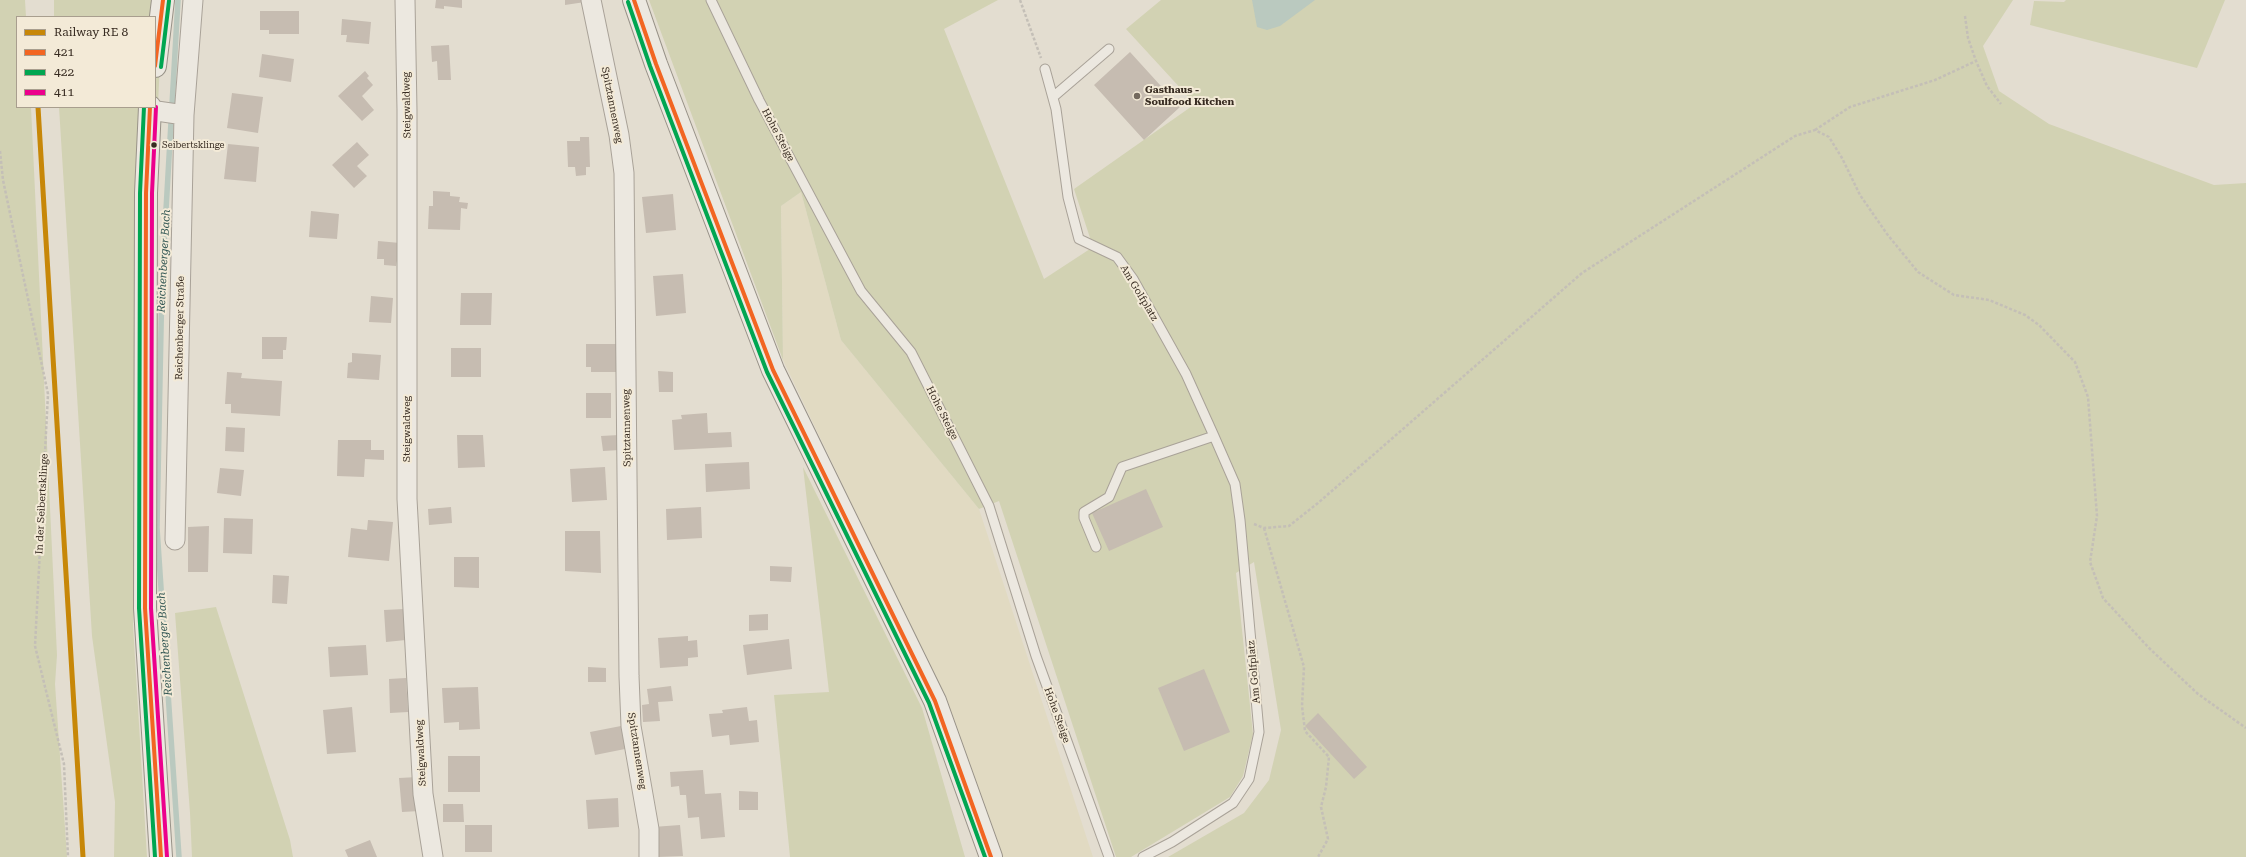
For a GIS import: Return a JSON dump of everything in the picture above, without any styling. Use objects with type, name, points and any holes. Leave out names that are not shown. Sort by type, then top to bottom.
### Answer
[{"type":"main road","points":[[156,58],[163,0]]},
{"type":"main road","points":[[634,0],[659,71],[773,370],[935,701],[991,857]]},
{"type":"main road","points":[[153,110],[146,209],[145,608],[161,857]]},
{"type":"street","name":"Reichenberger Straße","points":[[175,540],[181,115],[193,0]]},
{"type":"street","name":"Steigwaldweg","points":[[405,0],[407,110],[407,499],[423,794],[433,857]]},
{"type":"street","name":"Spitztannenweg","points":[[591,0],[619,135],[624,173],[628,676],[631,726],[649,829],[649,857]]},
{"type":"street","points":[[153,110],[181,115]]},
{"type":"lane","name":"Hohe Steige","points":[[711,0],[759,100],[861,292],[911,352],[989,506],[1036,656],[1109,857]]},
{"type":"lane","points":[[1053,97],[1109,49]]},
{"type":"lane","name":"Am Golfplatz","points":[[1045,69],[1053,97],[1068,197],[1079,239],[1117,257],[1133,279],[1186,374],[1214,436],[1235,484],[1240,520],[1260,732],[1249,779],[1233,803],[1172,842],[1143,857]]},
{"type":"lane","points":[[1096,547],[1084,518],[1084,512],[1109,497],[1122,467],[1214,436]]},
{"type":"path","points":[[1020,0],[1045,69]]},
{"type":"path","points":[[1965,16],[1968,38],[1986,86],[2001,104]]},
{"type":"path","points":[[1240,520],[1264,528],[1288,526],[1318,503],[1582,273],[1796,136],[1816,130],[1850,107],[1935,80],[1976,61]]},
{"type":"path","points":[[1816,130],[1829,137],[1842,158],[1860,195],[1887,234],[1918,272],[1954,294],[1989,300],[2025,315],[2039,325],[2075,362],[2088,397],[2097,516],[2090,562],[2102,598],[2149,648],[2198,694],[2246,728]]},
{"type":"path","name":"In der Seibertsklinge","points":[[0,151],[3,180],[48,394],[35,646],[64,764],[68,857]]},
{"type":"path","points":[[1264,528],[1304,667],[1302,706],[1305,731],[1329,757],[1326,787],[1321,807],[1328,839],[1318,857]]},
{"type":"shaded area","points":[[1252,0],[1315,0],[1280,26],[1267,30],[1257,27]]},
{"type":"shaded area","points":[[801,192],[841,340],[979,509],[1093,857],[1002,857],[943,695],[783,360],[781,206]]},
{"type":"green space","points":[[0,0],[25,0],[26,16],[16,16],[16,108],[31,108],[57,655],[55,684],[67,857],[0,857]]},
{"type":"green space","points":[[54,0],[163,0],[133,625],[147,857],[114,857],[115,802],[92,636],[59,108],[156,108],[156,16],[54,16]]},
{"type":"green space","points":[[649,0],[998,0],[944,29],[1044,279],[1093,247],[1074,189],[1195,104],[1126,29],[1161,0],[2013,0],[1983,46],[1999,91],[2049,124],[2214,185],[2246,183],[2246,857],[1168,857],[1244,813],[1269,780],[1281,730],[1254,562],[1236,573],[1253,734],[1243,776],[1230,797],[1131,857],[1116,857],[999,501],[979,509],[841,340],[801,192],[781,206],[783,360]]},
{"type":"green space","points":[[2066,0],[2225,0],[2197,68],[2030,25],[2034,1],[2064,2]]},
{"type":"green space","points":[[803,467],[922,708],[965,857],[790,857],[774,695],[829,692]]},
{"type":"green space","points":[[216,607],[290,840],[293,857],[192,857],[175,613]]},
{"type":"building","points":[[436,0],[462,0],[462,8],[444,6],[444,9],[435,8]]},
{"type":"building","points":[[565,0],[585,0],[585,2],[565,5]]},
{"type":"building","points":[[260,11],[299,11],[299,34],[269,34],[269,30],[260,30]]},
{"type":"building","points":[[342,19],[371,22],[369,44],[346,42],[347,35],[341,35]]},
{"type":"building","points":[[449,45],[451,80],[438,80],[437,61],[432,62],[431,46]]},
{"type":"building","name":"Gasthaus - Soulfood Kitchen","points":[[1130,52],[1180,107],[1144,140],[1094,85]]},
{"type":"building","points":[[262,54],[294,59],[291,82],[259,77]]},
{"type":"building","points":[[365,71],[369,76],[367,78],[373,85],[362,96],[374,110],[362,121],[338,96]]},
{"type":"building","points":[[232,93],[263,97],[258,133],[227,128]]},
{"type":"building","points":[[580,137],[589,137],[590,167],[586,167],[586,175],[576,176],[575,167],[568,167],[567,141],[580,141]]},
{"type":"building","points":[[357,142],[369,155],[357,166],[367,176],[354,188],[332,165]]},
{"type":"building","points":[[228,144],[259,147],[256,182],[224,179]]},
{"type":"building","points":[[433,191],[450,192],[450,196],[460,197],[459,202],[468,203],[467,209],[461,208],[460,230],[428,229],[429,206],[433,206]]},
{"type":"building","points":[[673,194],[676,230],[646,233],[642,197]]},
{"type":"building","points":[[311,211],[339,214],[337,239],[309,237]]},
{"type":"building","points":[[378,241],[400,243],[396,266],[384,265],[384,259],[377,259]]},
{"type":"building","points":[[683,274],[686,313],[656,316],[653,276]]},
{"type":"building","points":[[461,293],[492,293],[491,325],[460,325]]},
{"type":"building","points":[[371,296],[393,298],[391,323],[369,322]]},
{"type":"building","points":[[262,337],[287,337],[286,350],[283,350],[283,359],[262,359]]},
{"type":"building","points":[[586,344],[618,344],[618,372],[591,372],[591,367],[586,367]]},
{"type":"building","points":[[451,348],[481,348],[481,377],[451,377]]},
{"type":"building","points":[[352,353],[381,355],[379,380],[347,378],[348,363],[352,362]]},
{"type":"building","points":[[658,371],[673,372],[673,392],[659,392]]},
{"type":"building","points":[[227,372],[242,373],[241,378],[282,381],[280,416],[231,413],[231,404],[225,404]]},
{"type":"building","points":[[586,393],[611,393],[611,418],[586,418]]},
{"type":"building","points":[[707,413],[708,433],[731,432],[732,447],[674,450],[672,420],[682,419],[681,415]]},
{"type":"building","points":[[226,427],[245,428],[244,452],[225,451]]},
{"type":"building","points":[[457,435],[483,435],[485,467],[458,468]]},
{"type":"building","points":[[619,435],[620,450],[603,451],[601,436]]},
{"type":"building","points":[[338,440],[371,440],[371,450],[384,450],[384,460],[365,459],[364,477],[337,476]]},
{"type":"building","points":[[749,462],[750,489],[706,492],[705,464]]},
{"type":"building","points":[[605,467],[607,500],[572,502],[570,469]]},
{"type":"building","points":[[220,468],[244,470],[241,496],[217,493]]},
{"type":"building","points":[[1146,489],[1163,527],[1109,551],[1092,513]]},
{"type":"building","points":[[451,507],[452,523],[429,525],[428,509]]},
{"type":"building","points":[[701,507],[702,538],[667,540],[666,509]]},
{"type":"building","points":[[224,518],[253,519],[252,554],[223,553]]},
{"type":"building","points":[[368,520],[393,522],[389,561],[348,557],[351,528],[367,530]]},
{"type":"building","points":[[209,526],[208,572],[188,572],[188,527]]},
{"type":"building","points":[[565,531],[600,531],[601,573],[565,571]]},
{"type":"building","points":[[454,557],[479,557],[479,588],[454,587]]},
{"type":"building","points":[[770,566],[792,567],[791,582],[770,581]]},
{"type":"building","points":[[273,575],[289,576],[287,604],[272,603]]},
{"type":"building","points":[[404,609],[406,640],[386,642],[384,610]]},
{"type":"building","points":[[768,614],[768,630],[749,631],[749,615]]},
{"type":"building","points":[[688,636],[688,641],[697,640],[698,657],[688,658],[688,666],[660,668],[658,638]]},
{"type":"building","points":[[789,639],[792,669],[747,675],[743,645]]},
{"type":"building","points":[[366,645],[368,675],[330,677],[328,647]]},
{"type":"building","points":[[588,667],[606,668],[606,682],[588,682]]},
{"type":"building","points":[[1204,669],[1230,732],[1184,751],[1158,688]]},
{"type":"building","points":[[406,678],[408,712],[390,713],[389,679]]},
{"type":"building","points":[[671,686],[673,701],[658,702],[660,721],[643,722],[642,705],[649,704],[647,689]]},
{"type":"building","points":[[478,687],[480,729],[459,730],[459,722],[444,723],[442,688]]},
{"type":"building","points":[[352,707],[356,752],[327,754],[323,710]]},
{"type":"building","points":[[747,707],[749,721],[757,720],[759,742],[730,745],[729,735],[712,737],[709,714],[723,713],[722,710]]},
{"type":"building","points":[[1318,713],[1367,767],[1354,779],[1305,726]]},
{"type":"building","points":[[621,726],[625,749],[595,755],[590,732]]},
{"type":"building","points":[[448,756],[480,756],[480,792],[448,792]]},
{"type":"building","points":[[703,770],[705,794],[721,793],[725,837],[701,839],[699,817],[688,818],[686,795],[680,795],[679,786],[671,787],[670,772]]},
{"type":"building","points":[[418,777],[420,811],[402,812],[399,778]]},
{"type":"building","points":[[739,791],[758,792],[758,810],[739,810]]},
{"type":"building","points":[[618,798],[619,827],[588,829],[586,800]]},
{"type":"building","points":[[443,804],[463,804],[464,822],[443,822]]},
{"type":"building","points":[[465,825],[492,825],[492,852],[465,852]]},
{"type":"building","points":[[680,825],[683,856],[656,857],[653,827]]},
{"type":"building","points":[[370,840],[377,857],[348,857],[345,850]]},
{"type":"waterway","name":"Reichenberger Bach","points":[[178,0],[162,280],[157,528],[179,857]]},
{"type":"transit line","name":"421","points":[[156,58],[163,0]]},
{"type":"transit line","name":"421","points":[[634,0],[656,64],[773,370],[935,701],[991,857]]},
{"type":"transit line","name":"422","points":[[161,67],[169,1]]},
{"type":"transit line","name":"422","points":[[628,2],[650,66],[767,372],[929,703],[985,857]]},
{"type":"transit line","points":[[38,108],[83,857]]},
{"type":"transit line","name":"422","points":[[144,108],[140,193],[139,608],[155,857]]},
{"type":"transit line","name":"421","points":[[150,108],[146,193],[145,608],[161,857]]},
{"type":"transit line","name":"411","points":[[156,108],[152,193],[151,608],[167,857]]},
{"type":"place","name":"Gasthaus - Soulfood Kitchen","points":[[1137,96]]},
{"type":"place","name":"Seibertsklinge","points":[[154,145]]}]
